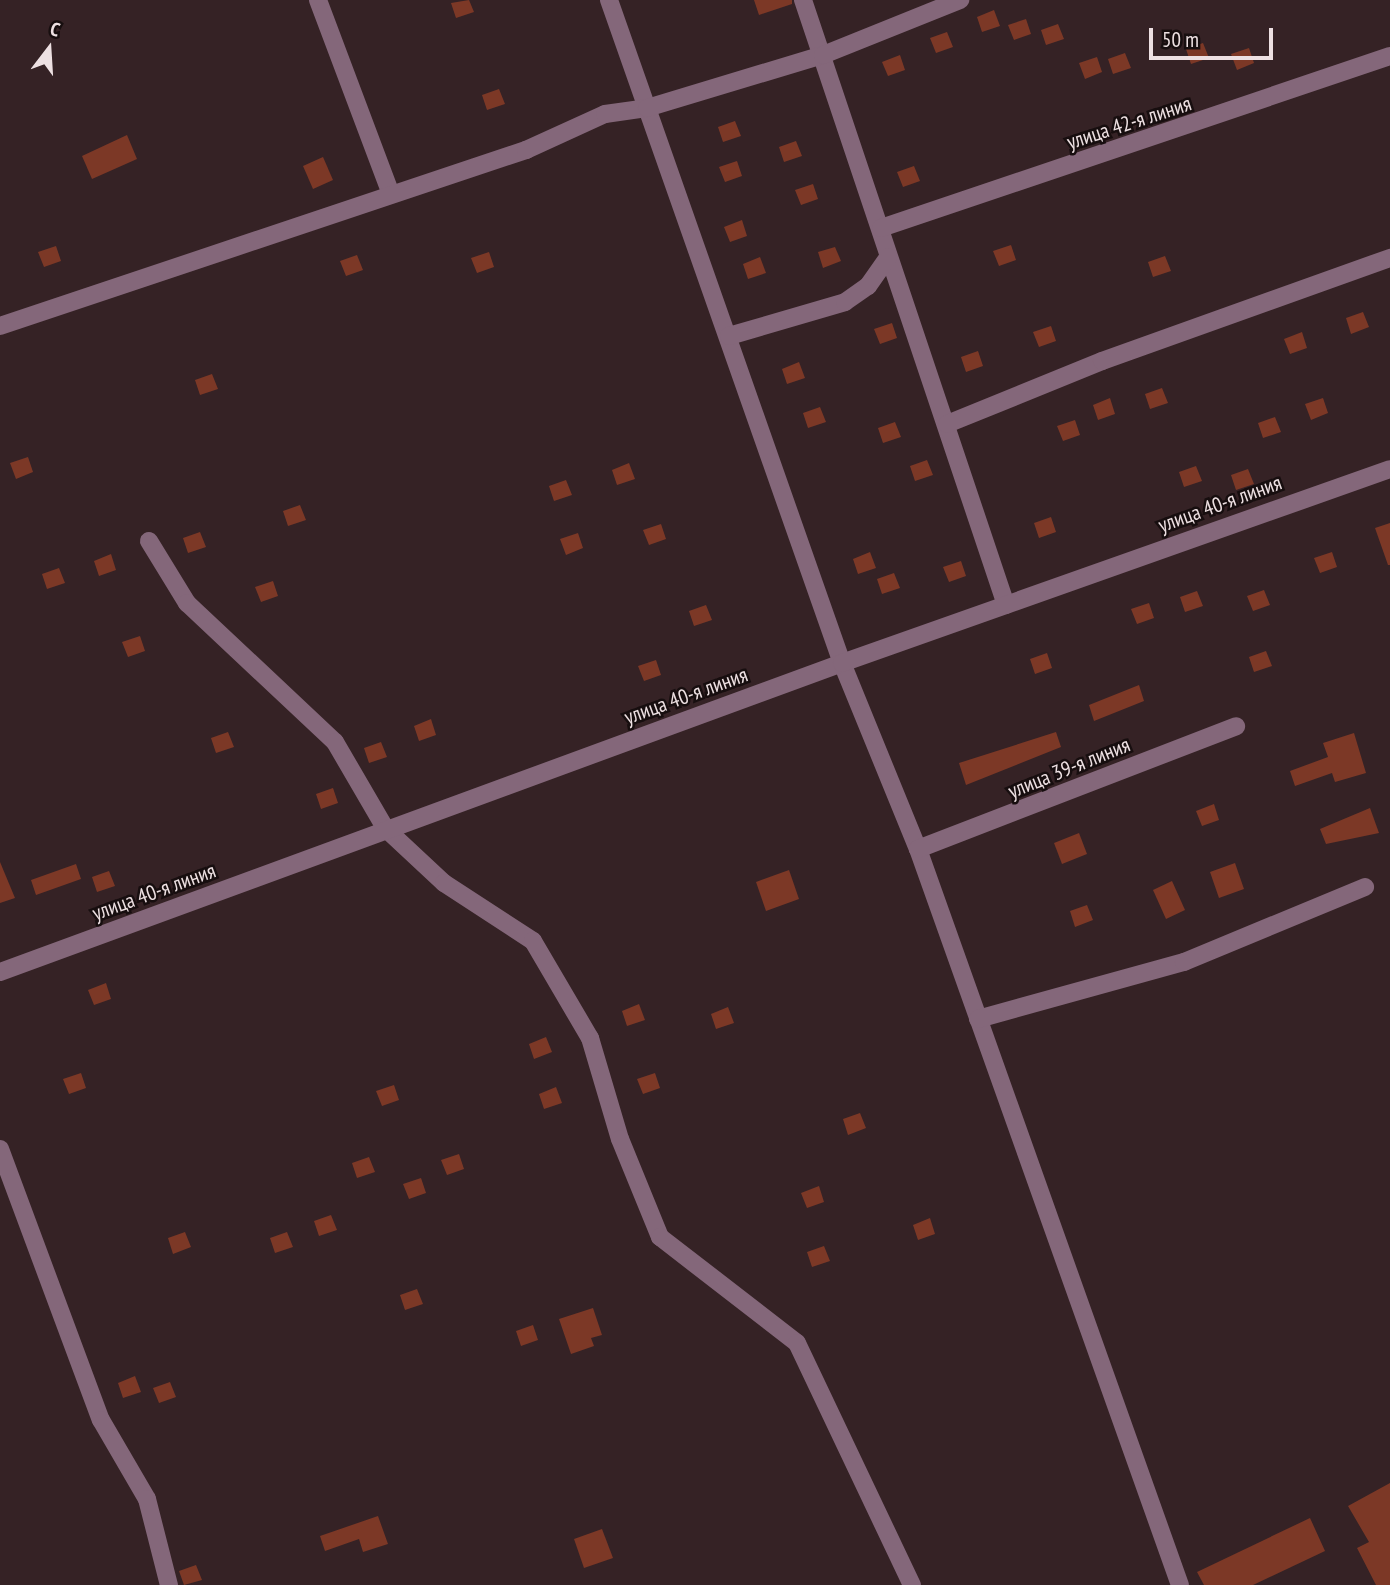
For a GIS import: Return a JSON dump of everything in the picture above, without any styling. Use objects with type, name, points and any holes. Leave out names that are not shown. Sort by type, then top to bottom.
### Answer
[{"type":"street","points":[[318,0],[390,192]]},
{"type":"street","points":[[609,0],[842,663],[918,849],[1180,1585]]},
{"type":"street","points":[[803,0],[1006,605]]},
{"type":"street","points":[[0,326],[390,192],[526,150],[605,114],[647,108],[823,55],[960,0]]},
{"type":"street","name":"улица 42-я линия","points":[[881,228],[1390,56]]},
{"type":"street","points":[[729,336],[845,302],[868,286],[888,257]]},
{"type":"street","points":[[947,424],[1102,361],[1390,258]]},
{"type":"street","name":"улица 40-я линия","points":[[0,972],[842,663],[1390,469]]},
{"type":"street","points":[[149,541],[187,603],[335,742],[387,830],[444,883],[533,941],[590,1038],[610,1090],[620,1139],[660,1237],[797,1343],[912,1585]]},
{"type":"street","name":"улица 39-я линия","points":[[918,849],[1236,726]]},
{"type":"street","points":[[978,1019],[1184,962],[1365,887]]},
{"type":"street","points":[[0,1149],[101,1420],[147,1499],[169,1585]]},
{"type":"building","points":[[469,0],[474,12],[456,18],[451,3]]},
{"type":"building","points":[[754,0],[792,0],[792,4],[759,15]]},
{"type":"building","points":[[994,10],[1000,26],[982,32],[977,17]]},
{"type":"building","points":[[1026,19],[1031,34],[1014,40],[1008,25]]},
{"type":"building","points":[[1058,24],[1064,39],[1046,45],[1041,30]]},
{"type":"building","points":[[947,32],[953,47],[936,53],[930,38]]},
{"type":"building","points":[[1203,43],[1209,58],[1191,64],[1186,49]]},
{"type":"building","points":[[1249,48],[1254,63],[1237,70],[1231,54]]},
{"type":"building","points":[[1125,53],[1131,68],[1113,74],[1108,59]]},
{"type":"building","points":[[900,55],[905,70],[888,76],[882,62]]},
{"type":"building","points":[[1097,57],[1102,72],[1085,79],[1079,63]]},
{"type":"building","points":[[499,89],[505,104],[487,110],[482,95]]},
{"type":"building","points":[[735,121],[741,136],[723,142],[718,127]]},
{"type":"building","points":[[127,135],[137,159],[92,179],[82,156]]},
{"type":"building","points":[[796,141],[802,156],[784,162],[779,147]]},
{"type":"building","points":[[323,157],[333,180],[313,189],[303,166]]},
{"type":"building","points":[[737,161],[742,176],[725,182],[719,167]]},
{"type":"building","points":[[914,166],[920,181],[903,187],[897,172]]},
{"type":"building","points":[[813,184],[818,199],[801,205],[795,190]]},
{"type":"building","points":[[742,220],[747,236],[730,242],[724,227]]},
{"type":"building","points":[[1011,245],[1016,260],[999,266],[993,251]]},
{"type":"building","points":[[56,246],[61,261],[44,267],[38,252]]},
{"type":"building","points":[[835,247],[841,261],[823,268],[818,252]]},
{"type":"building","points":[[489,252],[494,267],[477,273],[471,258]]},
{"type":"building","points":[[357,255],[363,270],[346,276],[340,261]]},
{"type":"building","points":[[1165,256],[1171,271],[1153,277],[1148,262]]},
{"type":"building","points":[[760,257],[766,273],[748,279],[743,264]]},
{"type":"building","points":[[1363,312],[1369,327],[1351,334],[1346,318]]},
{"type":"building","points":[[892,323],[897,338],[880,344],[874,329]]},
{"type":"building","points":[[1051,326],[1056,341],[1039,347],[1033,332]]},
{"type":"building","points":[[1302,332],[1307,348],[1290,354],[1284,339]]},
{"type":"building","points":[[978,351],[983,366],[966,372],[961,357]]},
{"type":"building","points":[[799,362],[805,378],[787,384],[782,369]]},
{"type":"building","points":[[212,374],[218,389],[200,395],[195,380]]},
{"type":"building","points":[[1162,388],[1168,403],[1150,409],[1145,394]]},
{"type":"building","points":[[1110,398],[1115,414],[1098,420],[1093,405]]},
{"type":"building","points":[[1323,398],[1328,413],[1311,420],[1305,404]]},
{"type":"building","points":[[820,407],[826,422],[808,428],[803,413]]},
{"type":"building","points":[[1275,417],[1281,432],[1263,438],[1258,423]]},
{"type":"building","points":[[1075,420],[1080,435],[1063,441],[1057,426]]},
{"type":"building","points":[[895,422],[901,437],[883,443],[878,428]]},
{"type":"building","points":[[28,457],[33,472],[16,479],[10,463]]},
{"type":"building","points":[[927,460],[933,475],[915,481],[910,466]]},
{"type":"building","points":[[629,463],[635,479],[617,485],[612,470]]},
{"type":"building","points":[[1196,466],[1202,481],[1184,487],[1179,472]]},
{"type":"building","points":[[1248,469],[1254,484],[1236,490],[1231,475]]},
{"type":"building","points":[[566,480],[572,495],[554,501],[549,486]]},
{"type":"building","points":[[300,505],[306,520],[288,526],[283,511]]},
{"type":"building","points":[[1051,517],[1056,532],[1039,538],[1034,523]]},
{"type":"building","points":[[1390,523],[1390,565],[1388,565],[1375,528]]},
{"type":"building","points":[[661,524],[666,539],[649,545],[643,530]]},
{"type":"building","points":[[200,532],[206,547],[188,553],[183,538]]},
{"type":"building","points":[[578,533],[583,548],[566,555],[560,539]]},
{"type":"building","points":[[870,552],[876,568],[858,574],[853,559]]},
{"type":"building","points":[[1332,552],[1337,567],[1320,573],[1314,558]]},
{"type":"building","points":[[111,554],[116,570],[99,576],[94,561]]},
{"type":"building","points":[[961,561],[966,576],[949,582],[943,567]]},
{"type":"building","points":[[59,568],[65,583],[47,589],[42,574]]},
{"type":"building","points":[[894,573],[900,588],[882,594],[877,579]]},
{"type":"building","points":[[273,581],[278,596],[261,602],[255,587]]},
{"type":"building","points":[[1264,590],[1270,605],[1253,611],[1247,596]]},
{"type":"building","points":[[1197,591],[1203,606],[1185,612],[1180,597]]},
{"type":"building","points":[[1149,603],[1154,618],[1137,624],[1131,609]]},
{"type":"building","points":[[706,605],[712,620],[694,626],[689,611]]},
{"type":"building","points":[[140,636],[145,651],[128,657],[122,642]]},
{"type":"building","points":[[1266,651],[1272,666],[1254,672],[1249,657]]},
{"type":"building","points":[[1047,653],[1052,668],[1035,674],[1030,659]]},
{"type":"building","points":[[656,660],[661,675],[644,681],[638,666]]},
{"type":"building","points":[[1139,685],[1144,701],[1094,721],[1089,705]]},
{"type":"building","points":[[431,719],[436,735],[419,741],[414,726]]},
{"type":"building","points":[[228,732],[234,747],[216,753],[211,738]]},
{"type":"building","points":[[1056,732],[1061,747],[966,785],[959,763]]},
{"type":"building","points":[[1354,733],[1366,773],[1335,782],[1332,773],[1295,786],[1290,771],[1328,757],[1323,743]]},
{"type":"building","points":[[381,742],[387,757],[369,763],[364,748]]},
{"type":"building","points":[[333,788],[338,803],[321,809],[316,794]]},
{"type":"building","points":[[1214,804],[1219,820],[1202,826],[1196,811]]},
{"type":"building","points":[[1370,808],[1379,833],[1326,844],[1320,829]]},
{"type":"building","points":[[1079,833],[1087,854],[1062,864],[1054,843]]},
{"type":"building","points":[[0,862],[15,898],[0,903]]},
{"type":"building","points":[[1235,863],[1244,889],[1219,898],[1210,872]]},
{"type":"building","points":[[76,864],[81,879],[36,895],[31,880]]},
{"type":"building","points":[[789,870],[799,899],[766,911],[756,882]]},
{"type":"building","points":[[109,871],[115,886],[97,892],[92,877]]},
{"type":"building","points":[[1172,881],[1185,910],[1166,919],[1153,890]]},
{"type":"building","points":[[1087,905],[1093,920],[1075,927],[1070,911]]},
{"type":"building","points":[[106,983],[111,999],[94,1005],[88,990]]},
{"type":"building","points":[[639,1004],[645,1020],[627,1026],[622,1011]]},
{"type":"building","points":[[728,1007],[734,1023],[716,1029],[711,1014]]},
{"type":"building","points":[[546,1037],[552,1052],[534,1059],[529,1044]]},
{"type":"building","points":[[81,1073],[86,1088],[69,1094],[63,1079]]},
{"type":"building","points":[[655,1073],[660,1088],[643,1094],[637,1079]]},
{"type":"building","points":[[394,1085],[399,1100],[382,1106],[376,1091]]},
{"type":"building","points":[[556,1087],[562,1103],[544,1109],[539,1094]]},
{"type":"building","points":[[860,1113],[866,1128],[848,1135],[843,1119]]},
{"type":"building","points":[[459,1154],[464,1169],[447,1175],[441,1160]]},
{"type":"building","points":[[369,1157],[375,1172],[357,1178],[352,1163]]},
{"type":"building","points":[[421,1178],[426,1193],[409,1199],[403,1184]]},
{"type":"building","points":[[819,1186],[824,1202],[807,1208],[801,1193]]},
{"type":"building","points":[[331,1215],[337,1230],[319,1236],[314,1221]]},
{"type":"building","points":[[930,1218],[935,1234],[918,1240],[913,1225]]},
{"type":"building","points":[[185,1232],[191,1247],[173,1254],[168,1238]]},
{"type":"building","points":[[287,1232],[293,1247],[275,1253],[270,1238]]},
{"type":"building","points":[[824,1246],[830,1261],[812,1267],[807,1252]]},
{"type":"building","points":[[417,1289],[423,1304],[405,1310],[400,1295]]},
{"type":"building","points":[[593,1308],[602,1335],[591,1338],[594,1346],[571,1354],[559,1319]]},
{"type":"building","points":[[533,1325],[538,1340],[521,1346],[516,1331]]},
{"type":"building","points":[[135,1376],[141,1392],[123,1398],[118,1383]]},
{"type":"building","points":[[170,1382],[176,1397],[159,1403],[153,1388]]},
{"type":"building","points":[[1390,1483],[1390,1585],[1376,1585],[1357,1548],[1369,1542],[1348,1506]]},
{"type":"building","points":[[378,1516],[388,1544],[363,1552],[359,1539],[325,1551],[320,1536]]},
{"type":"building","points":[[1310,1518],[1325,1551],[1253,1585],[1204,1585],[1197,1572]]},
{"type":"building","points":[[602,1529],[613,1558],[584,1568],[574,1539]]},
{"type":"building","points":[[196,1565],[202,1580],[184,1585],[179,1571]]}]
